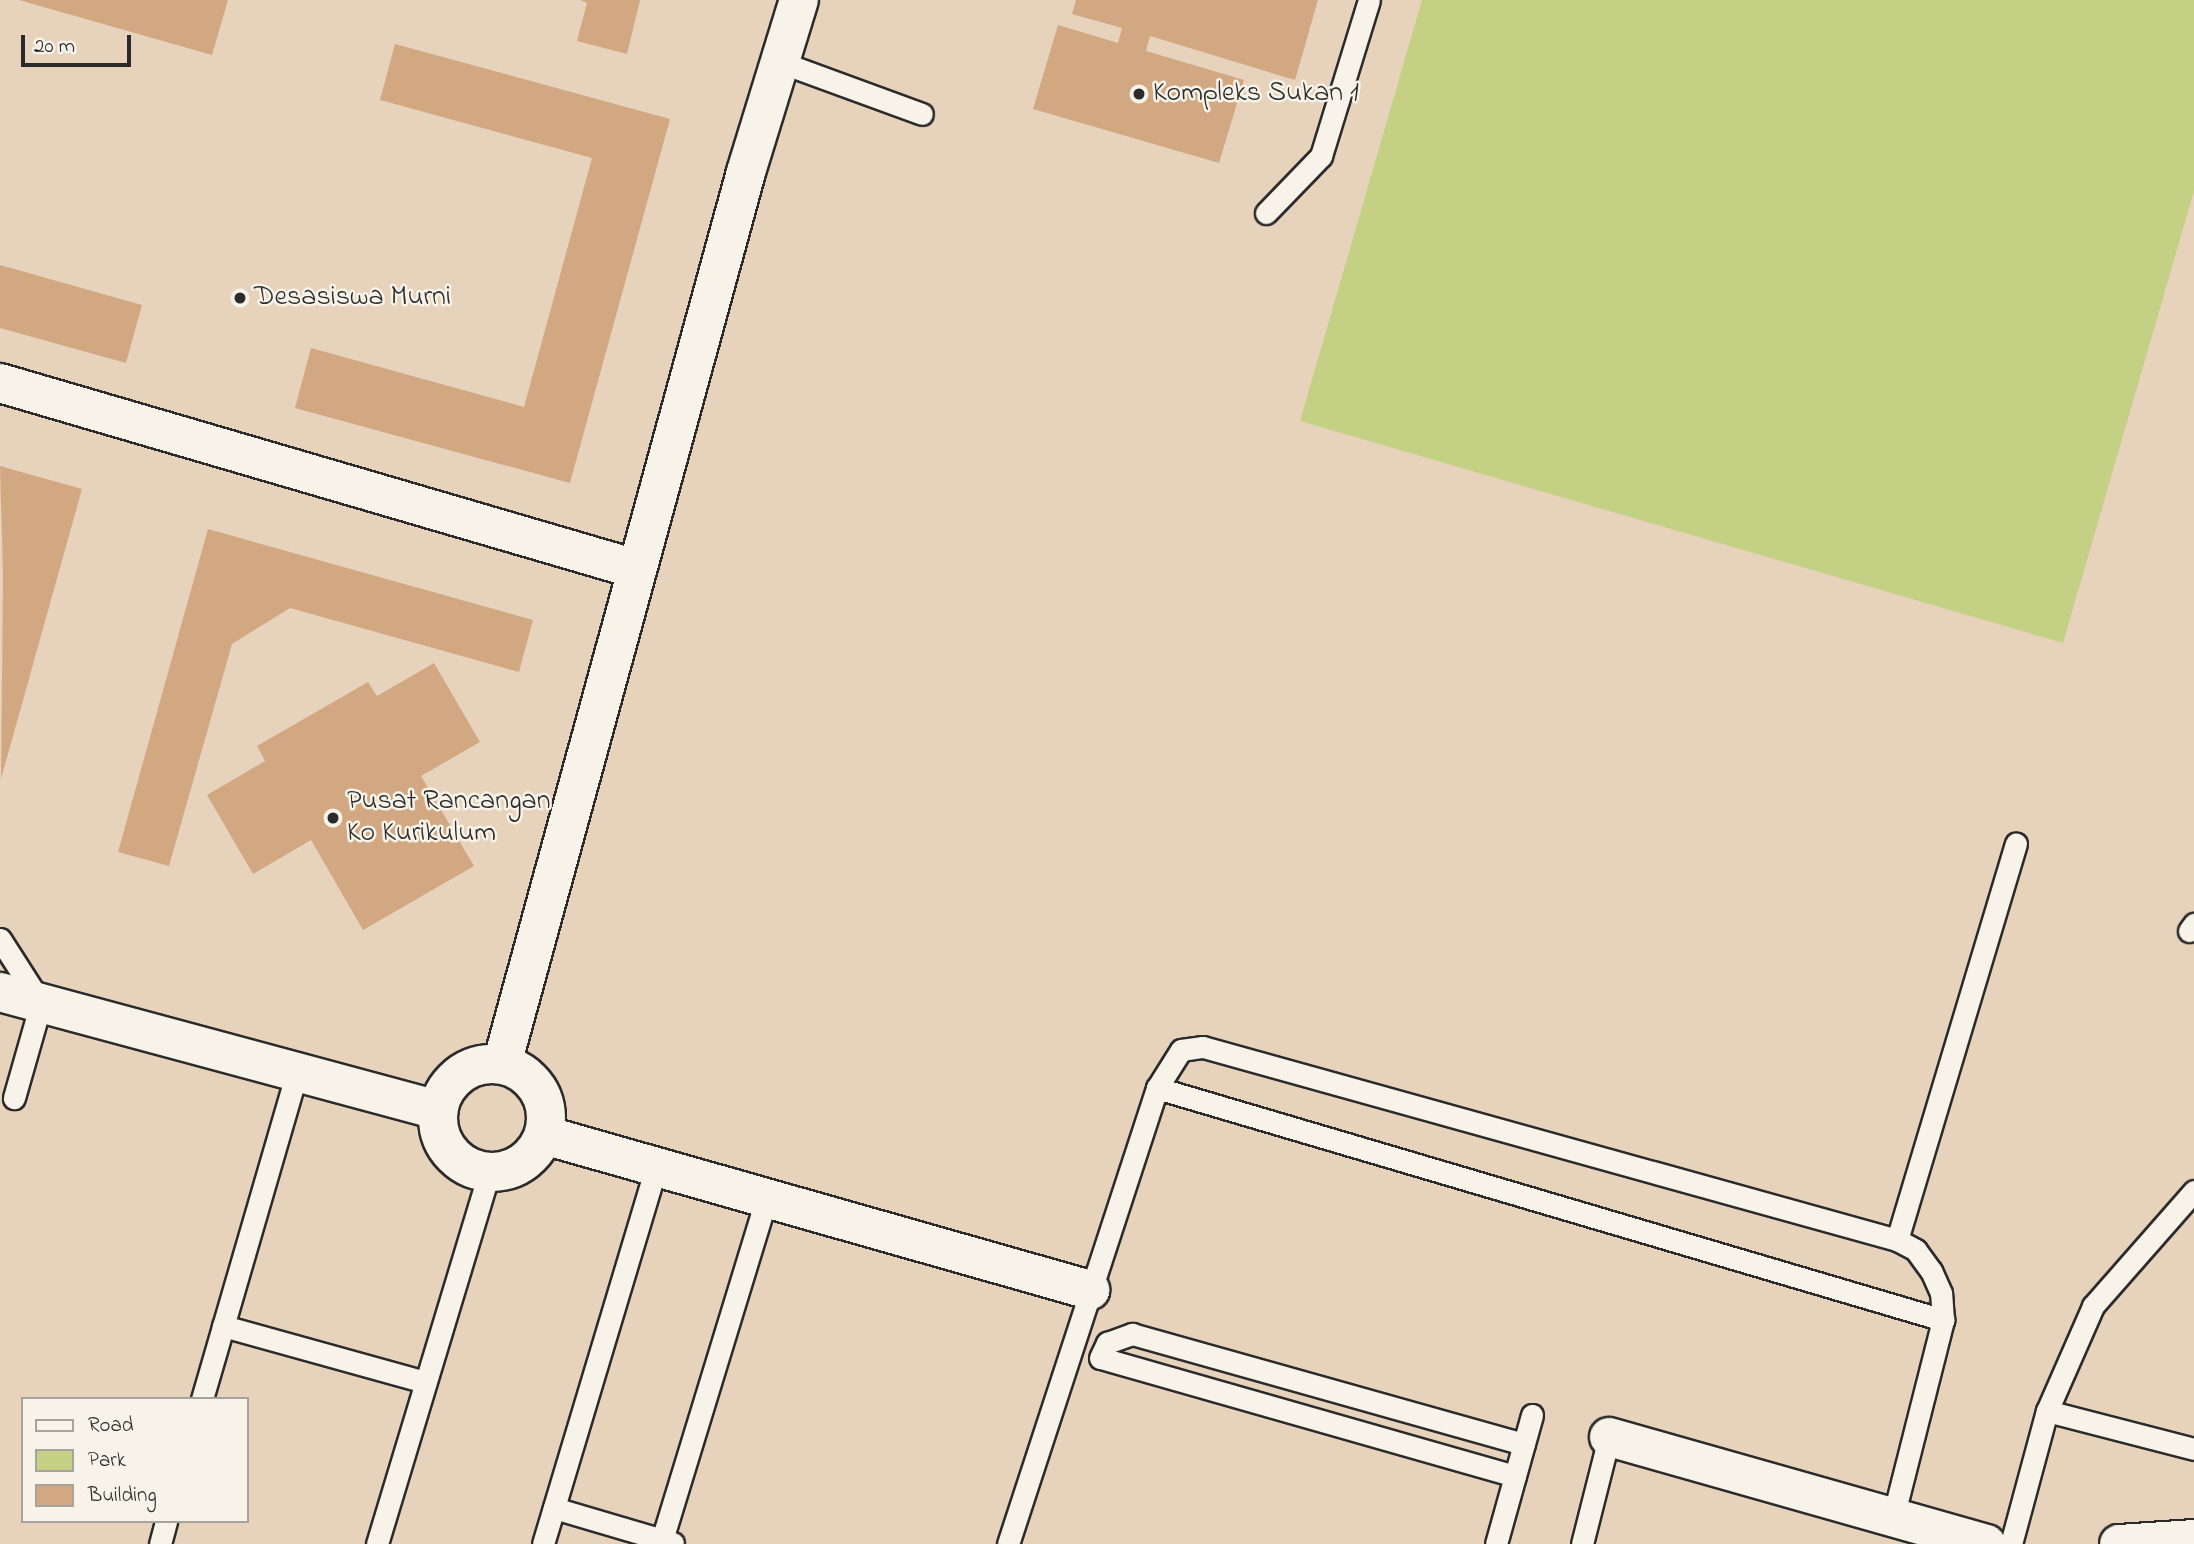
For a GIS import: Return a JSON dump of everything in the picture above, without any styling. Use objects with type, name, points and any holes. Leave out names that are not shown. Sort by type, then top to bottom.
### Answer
[{"type":"street","points":[[502,1064],[636,569],[799,0]]},
{"type":"street","points":[[0,383],[636,569]]},
{"type":"street","points":[[0,992],[438,1110]]},
{"type":"street","points":[[502,1064],[520,1071],[539,1091],[547,1117],[544,1135],[522,1163],[489,1172],[471,1168],[444,1144],[438,1110],[443,1093],[467,1069],[502,1064]]},
{"type":"street","points":[[544,1135],[1090,1290]]},
{"type":"street","points":[[1609,1437],[1986,1544]]},
{"type":"street","points":[[2139,1543],[2194,1539]]},
{"type":"lane","points":[[1266,214],[1321,156],[1369,0]]},
{"type":"lane","points":[[780,62],[922,114]]},
{"type":"lane","points":[[1897,1240],[2016,843]]},
{"type":"lane","points":[[0,939],[41,1003],[14,1098]]},
{"type":"lane","points":[[1008,1544],[1157,1088],[1181,1050],[1203,1048],[1897,1240],[1916,1251],[1931,1271],[1941,1293],[1943,1320],[1894,1518]]},
{"type":"lane","points":[[203,1397],[296,1072]]},
{"type":"lane","points":[[1157,1088],[1943,1320]]},
{"type":"lane","points":[[543,1544],[656,1167]]},
{"type":"lane","points":[[377,1544],[489,1172]]},
{"type":"lane","points":[[2011,1544],[2047,1411],[2093,1306],[2194,1191]]},
{"type":"lane","points":[[554,1508],[657,1541],[766,1199]]},
{"type":"lane","points":[[223,1326],[425,1382]]},
{"type":"lane","points":[[1515,1476],[1100,1358],[1107,1343],[1132,1334],[1524,1444]]},
{"type":"lane","points":[[1255,1402],[1264,1371]]},
{"type":"lane","points":[[2047,1411],[2194,1449]]},
{"type":"lane","points":[[1496,1544],[1532,1415]]},
{"type":"lane","points":[[1583,1544],[1609,1437]]},
{"type":"lane","points":[[160,1544],[165,1523]]},
{"type":"shaded area","points":[[0,0],[2194,0],[2194,1544],[0,1544]]},
{"type":"green space","points":[[1422,0],[2194,0],[2194,191],[2063,643],[1300,421]]},
{"type":"building","points":[[19,0],[228,0],[212,55]]},
{"type":"building","points":[[580,0],[640,0],[627,54],[577,41],[587,3]]},
{"type":"building","name":"Kompleks Sukan 1","points":[[1076,0],[1318,0],[1295,80],[1150,36],[1146,51],[1244,80],[1219,163],[1033,109],[1058,25],[1118,43],[1122,28],[1072,14]]},
{"type":"building","points":[[395,44],[670,119],[570,483],[295,408],[311,348],[524,407],[592,158],[380,100]]},
{"type":"building","points":[[0,265],[142,305],[126,363],[0,328]]},
{"type":"building","points":[[0,466],[82,489],[1,779],[3,575]]},
{"type":"building","points":[[208,529],[533,620],[519,672],[290,608],[232,644],[169,866],[118,852]]},
{"type":"building","name":"Pusat Rancangan Ko Kurikulum","points":[[434,663],[480,742],[421,776],[474,866],[363,930],[311,840],[253,874],[207,795],[265,761],[257,746],[368,682],[377,696]]},
{"type":"place","name":"Kompleks Sukan 1","points":[[1139,94]]},
{"type":"place","name":"Desasiswa Murni","points":[[240,298]]},
{"type":"place","name":"Pusat Rancangan Ko Kurikulum","points":[[333,818]]}]
